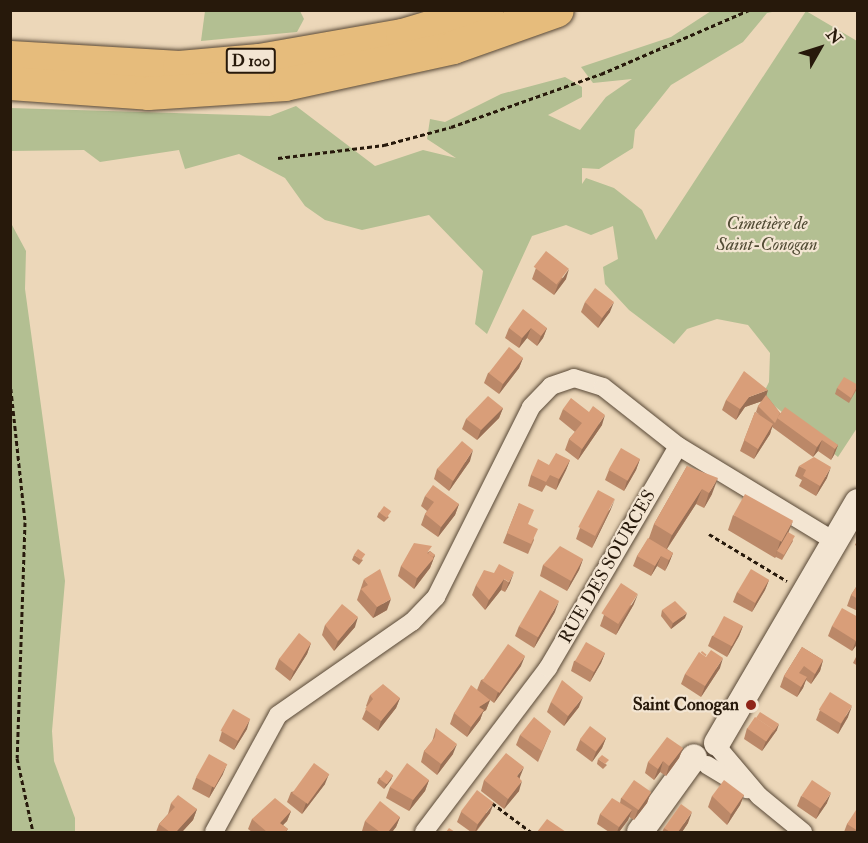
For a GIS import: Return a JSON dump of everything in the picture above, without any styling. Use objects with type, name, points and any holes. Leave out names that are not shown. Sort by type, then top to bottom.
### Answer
[{"type":"highway","name":"D 100","points":[[10,57],[179,67],[259,60],[402,35],[486,10]]},
{"type":"highway","name":"D 100","points":[[10,83],[148,93],[285,84],[453,47],[556,10]]},
{"type":"main road","points":[[652,832],[708,753],[858,502]]},
{"type":"main road","points":[[640,832],[708,753]]},
{"type":"street","points":[[214,832],[279,715],[412,622],[436,597],[543,391],[567,379],[591,381],[678,446],[834,541]]},
{"type":"street","name":"RUE DES SOURCES","points":[[424,832],[548,668],[678,446]]},
{"type":"street","points":[[708,753],[803,832]]},
{"type":"path","points":[[278,158],[384,145],[452,127],[601,74],[749,10]]},
{"type":"path","points":[[10,381],[25,522],[18,758],[33,832]]},
{"type":"path","points":[[709,534],[783,578]]},
{"type":"path","points":[[463,781],[531,832]]},
{"type":"green space","points":[[205,11],[300,11],[304,19],[297,32],[201,41]]},
{"type":"green space","name":"Cimetière de Saint-Conogan","points":[[711,11],[777,11],[767,13],[743,42],[671,85],[635,130],[633,148],[599,169],[582,168],[582,184],[586,178],[614,188],[642,210],[656,240],[806,11],[857,41],[857,428],[838,457],[762,396],[769,382],[770,353],[748,325],[717,319],[687,329],[674,344],[629,310],[605,284],[603,267],[618,259],[613,226],[591,235],[566,225],[532,236],[487,334],[475,324],[483,271],[429,215],[362,230],[325,220],[305,206],[285,178],[239,154],[185,169],[179,150],[100,162],[84,150],[11,151],[10,108],[270,116],[296,106],[375,166],[423,150],[456,158],[427,139],[430,119],[445,122],[501,94],[565,77],[582,87],[582,97],[548,115],[580,130],[606,97],[632,79],[593,83],[581,67],[671,37]]},
{"type":"green space","points":[[10,173],[12,225],[26,251],[25,289],[65,581],[52,731],[54,761],[75,818],[75,832],[11,832]]},
{"type":"building","points":[[546,251],[569,269],[557,285],[534,267]]},
{"type":"building","points":[[595,288],[614,302],[602,318],[585,302]]},
{"type":"building","points":[[523,309],[547,328],[541,336],[531,328],[522,338],[509,328]]},
{"type":"building","points":[[509,347],[523,358],[503,384],[489,373]]},
{"type":"building","points":[[744,371],[768,390],[749,397],[740,409],[726,400]]},
{"type":"building","points":[[844,377],[858,385],[851,398],[837,388]]},
{"type":"building","points":[[766,395],[780,413],[775,423],[758,406]]},
{"type":"building","points":[[488,396],[503,408],[481,430],[466,419]]},
{"type":"building","points":[[571,398],[589,412],[593,406],[605,415],[582,449],[569,439],[582,423],[563,409]]},
{"type":"building","points":[[785,407],[838,445],[835,449],[822,440],[817,447],[777,418]]},
{"type":"building","points":[[755,412],[773,424],[758,449],[744,440]]},
{"type":"building","points":[[462,441],[473,450],[453,481],[437,469]]},
{"type":"building","points":[[621,448],[640,459],[628,481],[608,470]]},
{"type":"building","points":[[556,453],[570,460],[559,479],[550,475],[546,482],[531,475],[538,459],[549,465]]},
{"type":"building","points":[[814,457],[831,467],[820,486],[803,476],[806,470],[799,466]]},
{"type":"building","points":[[687,466],[718,478],[709,493],[702,489],[672,535],[654,524]]},
{"type":"building","points":[[433,485],[459,504],[441,527],[425,514],[434,502],[425,496]]},
{"type":"building","points":[[598,490],[615,499],[595,536],[578,527]]},
{"type":"building","points":[[745,494],[793,521],[781,542],[733,515]]},
{"type":"building","points":[[519,503],[534,510],[528,524],[538,529],[531,544],[507,533]]},
{"type":"building","points":[[384,506],[391,511],[387,518],[379,512]]},
{"type":"building","points":[[788,532],[795,536],[784,555],[777,551]]},
{"type":"building","points":[[648,538],[673,553],[669,560],[661,556],[655,566],[637,556]]},
{"type":"building","points":[[414,543],[432,546],[427,553],[434,558],[417,578],[401,566]]},
{"type":"building","points":[[560,546],[583,559],[571,581],[543,565]]},
{"type":"building","points":[[358,549],[365,554],[361,560],[354,555]]},
{"type":"building","points":[[499,564],[514,572],[509,582],[504,579],[489,600],[476,585],[484,570],[494,573]]},
{"type":"building","points":[[380,569],[391,599],[377,607],[361,589],[368,585],[364,579]]},
{"type":"building","points":[[751,569],[769,580],[755,603],[737,592]]},
{"type":"building","points":[[621,583],[638,594],[618,624],[601,613]]},
{"type":"building","points":[[858,584],[858,599],[851,595]]},
{"type":"building","points":[[540,590],[559,601],[538,637],[519,626]]},
{"type":"building","points":[[675,601],[687,613],[673,623],[662,610]]},
{"type":"building","points":[[342,604],[358,617],[338,641],[325,625]]},
{"type":"building","points":[[842,608],[858,617],[858,639],[856,641],[832,626]]},
{"type":"building","points":[[724,616],[743,626],[732,646],[713,636]]},
{"type":"building","points":[[299,633],[311,643],[294,671],[279,659]]},
{"type":"building","points":[[586,642],[605,653],[594,672],[575,661]]},
{"type":"building","points":[[508,644],[525,656],[499,693],[482,681]]},
{"type":"building","points":[[802,647],[823,660],[815,674],[804,666],[799,673],[807,677],[801,687],[784,676]]},
{"type":"building","points":[[711,650],[723,658],[705,686],[685,674],[699,652],[706,657]]},
{"type":"building","points":[[562,680],[583,697],[568,716],[551,702]]},
{"type":"building","points":[[383,684],[400,698],[381,721],[365,709],[373,699],[370,695]]},
{"type":"building","points":[[471,685],[490,700],[479,707],[484,710],[471,727],[454,713]]},
{"type":"building","points":[[830,692],[852,706],[841,724],[819,710]]},
{"type":"building","points":[[233,709],[250,719],[238,741],[220,731]]},
{"type":"building","points":[[760,712],[779,724],[772,734],[774,730],[756,718]]},
{"type":"building","points":[[534,717],[551,731],[542,751],[520,735]]},
{"type":"building","points":[[755,717],[774,730],[766,741],[747,729]]},
{"type":"building","points":[[590,726],[606,738],[596,752],[580,740]]},
{"type":"building","points":[[436,728],[457,744],[441,764],[424,751],[435,737]]},
{"type":"building","points":[[667,737],[683,748],[669,766],[663,761],[658,769],[648,762]]},
{"type":"building","points":[[506,753],[524,767],[517,776],[522,781],[508,799],[484,780]]},
{"type":"building","points":[[209,754],[227,764],[214,788],[196,778]]},
{"type":"building","points":[[602,755],[609,760],[605,764],[598,759]]},
{"type":"building","points":[[314,763],[329,774],[308,804],[292,793]]},
{"type":"building","points":[[407,763],[429,780],[413,800],[390,787]]},
{"type":"building","points":[[386,770],[393,775],[387,784],[380,779]]},
{"type":"building","points":[[634,780],[651,792],[639,810],[621,798]]},
{"type":"building","points":[[724,780],[744,795],[731,814],[712,796]]},
{"type":"building","points":[[812,780],[831,793],[820,809],[801,796]]},
{"type":"building","points":[[477,790],[494,803],[478,824],[461,812]]},
{"type":"building","points":[[178,795],[197,809],[176,832],[170,832],[159,824],[175,807],[171,803]]},
{"type":"building","points":[[275,798],[291,811],[280,823],[288,829],[285,832],[267,832],[252,819]]},
{"type":"building","points":[[612,798],[632,810],[619,827],[600,814]]},
{"type":"building","points":[[380,801],[400,817],[388,832],[380,832],[365,821]]},
{"type":"building","points":[[681,804],[692,812],[678,832],[670,832],[664,828]]},
{"type":"building","points":[[856,810],[858,811],[858,831],[847,824]]},
{"type":"building","points":[[547,819],[566,832],[537,832]]},
{"type":"place","name":"Saint Conogan","points":[[751,705]]}]
